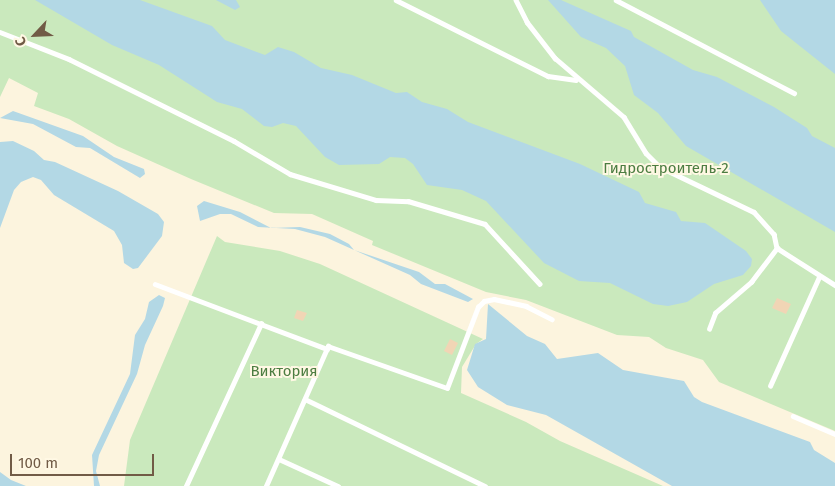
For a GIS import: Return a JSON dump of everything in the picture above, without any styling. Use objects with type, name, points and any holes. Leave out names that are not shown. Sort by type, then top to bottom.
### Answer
[{"type":"lane","points":[[396,0],[548,76],[578,80]]},
{"type":"lane","points":[[516,0],[544,44],[578,80],[624,117],[646,153],[660,167],[754,212],[774,234],[778,248],[818,277],[835,285]]},
{"type":"lane","points":[[616,0],[794,93]]},
{"type":"lane","points":[[0,32],[69,59],[234,141],[290,174],[376,200],[408,201],[485,224],[540,284]]},
{"type":"lane","points":[[709,329],[715,313],[751,282],[778,248]]},
{"type":"lane","points":[[770,386],[818,277]]},
{"type":"lane","points":[[156,284],[327,349]]},
{"type":"lane","points":[[266,486],[328,346],[447,388],[478,308],[484,301],[494,299],[526,306],[552,318]]},
{"type":"lane","points":[[186,486],[261,324]]},
{"type":"lane","points":[[305,400],[485,486]]},
{"type":"lane","points":[[793,416],[835,434]]},
{"type":"lane","points":[[279,459],[338,486]]},
{"type":"green space","name":"Гидростроитель-2","points":[[0,0],[835,0],[835,431],[719,382],[703,360],[666,348],[649,337],[617,335],[526,300],[486,292],[372,245],[373,241],[312,214],[274,213],[191,179],[117,146],[69,119],[34,106],[38,93],[9,78],[0,97]]},
{"type":"green space","name":"Виктория","points":[[217,236],[225,242],[280,251],[320,264],[483,339],[476,344],[462,367],[461,393],[526,422],[560,441],[663,486],[124,486],[130,440]]},
{"type":"water","points":[[35,0],[140,0],[212,26],[225,40],[265,55],[278,47],[294,52],[321,68],[352,75],[396,93],[407,92],[422,102],[447,109],[468,122],[580,164],[639,192],[645,203],[676,212],[681,221],[705,223],[746,251],[752,259],[751,266],[743,275],[714,284],[687,302],[668,306],[653,304],[610,283],[579,281],[544,263],[486,201],[462,190],[427,185],[413,164],[405,158],[390,157],[379,164],[339,165],[325,157],[296,126],[283,123],[272,127],[264,126],[242,109],[217,102],[159,65],[112,45]]},
{"type":"water","points":[[216,0],[236,0],[240,7],[235,10]]},
{"type":"water","points":[[548,0],[561,0],[631,31],[634,37],[693,70],[717,77],[774,107],[807,128],[812,136],[835,148],[835,232],[686,146],[658,113],[634,95],[625,66],[606,48],[581,37]]},
{"type":"water","points":[[760,0],[835,0],[835,74],[781,31]]},
{"type":"water","points":[[13,111],[83,136],[114,157],[144,169],[145,174],[140,178],[90,148],[76,147],[33,124],[0,118]]},
{"type":"water","points":[[13,141],[34,151],[44,160],[55,162],[118,191],[158,214],[164,222],[162,236],[138,268],[133,269],[124,263],[122,245],[114,231],[54,195],[41,180],[33,177],[21,182],[14,190],[0,228],[0,142]]},
{"type":"water","points":[[204,201],[240,212],[270,228],[258,227],[231,214],[220,214],[200,221],[197,206]]},
{"type":"water","points":[[300,227],[330,234],[349,244],[354,250],[325,237],[295,229],[274,228]]},
{"type":"water","points":[[354,250],[419,272],[435,284],[445,284],[473,299],[468,302],[421,284],[410,275]]},
{"type":"water","points":[[159,295],[165,298],[163,306],[145,345],[137,374],[99,455],[96,471],[100,486],[94,486],[92,455],[130,374],[135,335],[145,319],[149,302]]},
{"type":"water","points":[[488,304],[527,336],[545,344],[557,359],[598,353],[623,370],[684,381],[694,397],[702,402],[810,442],[814,450],[835,463],[835,486],[672,486],[546,415],[507,405],[478,387],[467,370],[475,344],[486,339]]},
{"type":"water","points":[[0,472],[11,480],[26,486],[0,486]]},
{"type":"building","points":[[777,298],[791,304],[786,314],[772,308]]},
{"type":"building","points":[[297,310],[307,313],[303,321],[294,318]]},
{"type":"building","points":[[450,339],[458,343],[452,355],[444,351]]}]
